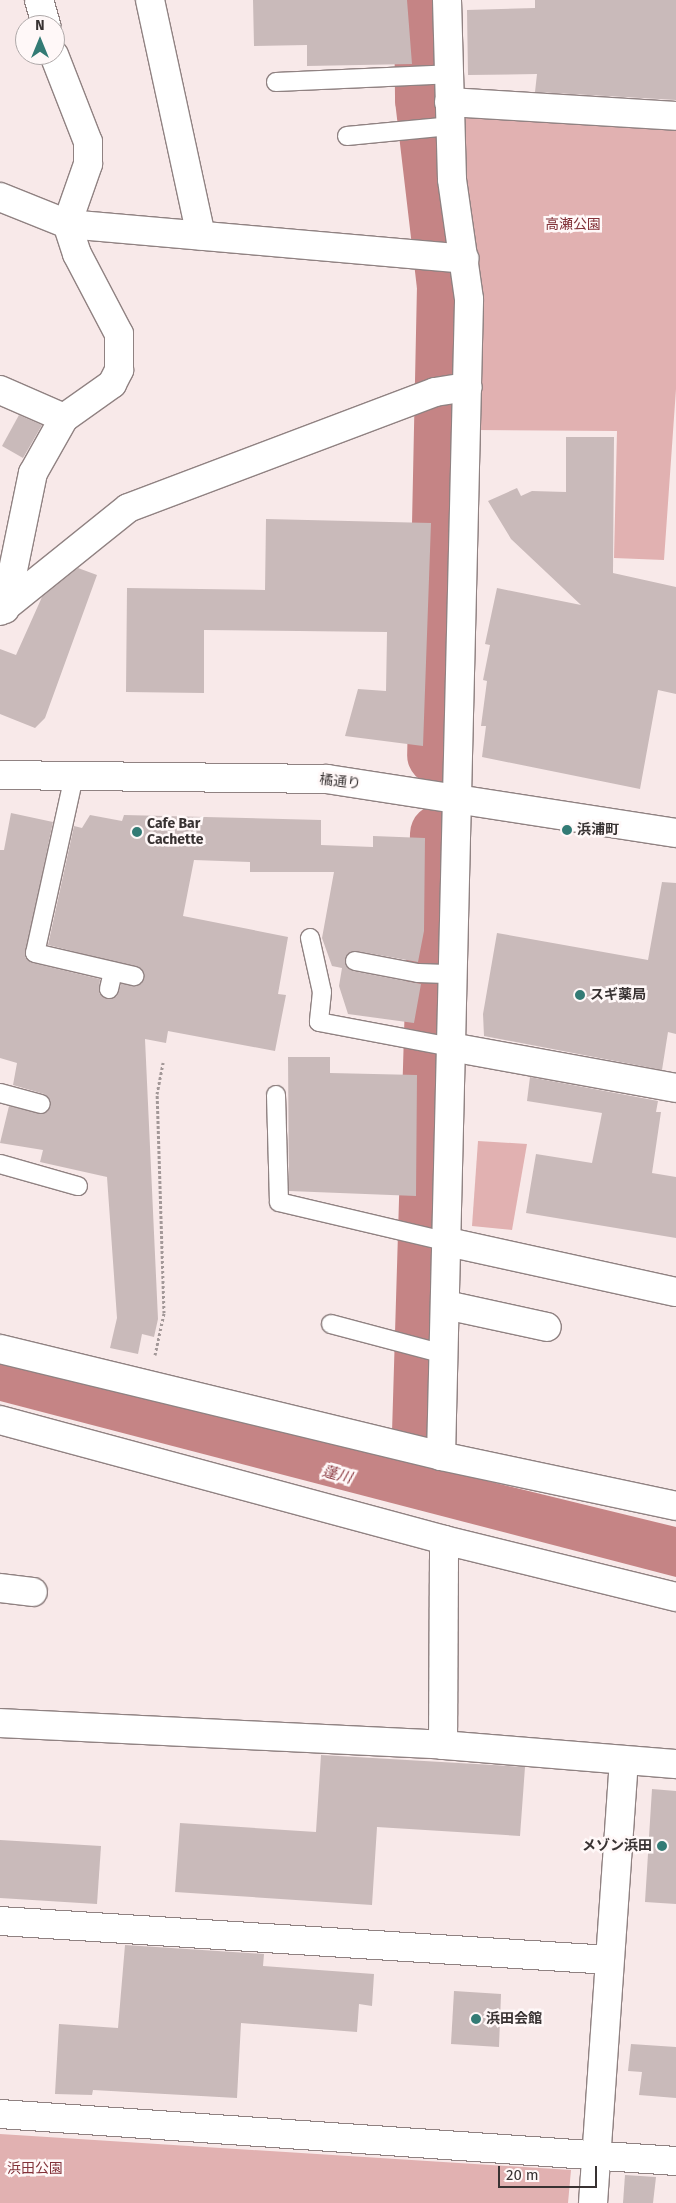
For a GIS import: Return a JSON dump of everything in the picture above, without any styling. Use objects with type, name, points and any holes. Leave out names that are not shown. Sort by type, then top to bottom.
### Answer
[{"type":"street","points":[[39,0],[43,15]]},
{"type":"street","points":[[150,0],[201,236]]},
{"type":"street","points":[[441,1456],[440,1354],[446,1305],[444,1241],[448,974],[456,796],[454,389],[469,299],[451,257],[452,179],[442,74],[447,0]]},
{"type":"street","points":[[3,610],[33,473],[64,418],[112,384],[119,370],[119,334],[77,254],[68,224],[88,164],[88,142],[58,65]]},
{"type":"street","points":[[446,118],[676,116]]},
{"type":"street","points":[[0,197],[68,224],[451,257]]},
{"type":"street","points":[[3,610],[128,508],[454,389]]},
{"type":"street","points":[[0,390],[64,418]]},
{"type":"street","name":"橘通り","points":[[0,775],[327,779],[456,796],[676,833]]},
{"type":"street","points":[[447,1046],[676,1088]]},
{"type":"street","points":[[444,1241],[676,1292]]},
{"type":"street","points":[[446,1305],[547,1326]]},
{"type":"street","points":[[0,1349],[441,1456],[676,1506]]},
{"type":"street","points":[[0,1420],[444,1540],[676,1597]]},
{"type":"street","points":[[443,1746],[444,1540]]},
{"type":"street","points":[[0,1588],[33,1592]]},
{"type":"street","points":[[0,1723],[443,1746],[676,1764]]},
{"type":"street","points":[[593,2203],[624,1761]]},
{"type":"street","points":[[0,1921],[610,1960]]},
{"type":"street","points":[[0,2114],[676,2160]]},
{"type":"lane","points":[[276,82],[442,74]]},
{"type":"lane","points":[[347,136],[420,128],[446,118]]},
{"type":"lane","points":[[74,776],[35,953],[134,976]]},
{"type":"lane","points":[[310,938],[322,992],[319,1022],[422,1043],[447,1046]]},
{"type":"lane","points":[[355,961],[418,973],[448,974]]},
{"type":"lane","points":[[109,989],[113,971]]},
{"type":"lane","points":[[0,1093],[41,1104]]},
{"type":"lane","points":[[276,1096],[278,1202],[444,1241]]},
{"type":"lane","points":[[0,1164],[78,1186]]},
{"type":"lane","points":[[332,1324],[440,1354]]},
{"type":"path","points":[[149,1385],[164,1313],[157,1094],[163,1063]]},
{"type":"green space","name":"高瀬公園","points":[[467,114],[676,129],[676,389],[664,560],[614,558],[617,431],[476,430],[458,122]]},
{"type":"green space","points":[[478,1141],[527,1144],[512,1230],[472,1226]]},
{"type":"green space","name":"浜田公園","points":[[0,2134],[571,2170],[568,2203],[0,2203]]},
{"type":"water","name":"蓬川","points":[[0,1362],[676,1527],[676,1577],[0,1401]]},
{"type":"building","points":[[253,0],[407,0],[412,64],[307,66],[307,45],[254,46]]},
{"type":"building","points":[[535,0],[676,0],[676,100],[535,92],[537,74],[468,75],[467,10],[535,8]]},
{"type":"building","points":[[19,415],[42,425],[23,458],[2,446]]},
{"type":"building","points":[[566,437],[614,437],[613,573],[676,587],[676,694],[658,690],[640,789],[482,757],[486,726],[481,726],[487,681],[483,680],[490,645],[485,644],[497,588],[581,605],[511,539],[488,501],[517,488],[521,496],[532,491],[566,492]]},
{"type":"building","points":[[266,519],[431,523],[423,746],[345,736],[358,689],[386,691],[387,632],[204,630],[204,693],[126,692],[127,588],[265,590]]},
{"type":"building","points":[[78,568],[97,575],[45,718],[35,728],[0,714],[0,649],[16,655],[42,597]]},
{"type":"building","points":[[11,813],[53,822],[25,957],[33,963],[100,979],[99,993],[107,999],[117,996],[121,984],[141,984],[142,969],[48,945],[74,826],[82,828],[90,815],[122,821],[124,815],[321,820],[321,845],[373,847],[373,836],[425,838],[424,931],[418,962],[356,951],[345,960],[353,971],[421,984],[414,1023],[348,1014],[339,986],[342,968],[332,966],[322,938],[334,872],[250,872],[250,862],[194,860],[183,916],[288,937],[278,994],[286,995],[275,1051],[168,1031],[166,1043],[145,1039],[158,1319],[154,1337],[142,1334],[138,1354],[110,1348],[117,1318],[107,1177],[40,1162],[43,1150],[0,1143],[9,1106],[43,1114],[51,1106],[44,1094],[13,1085],[17,1063],[0,1058],[0,850],[4,850]]},
{"type":"building","name":"スギ薬局","points":[[662,882],[676,883],[676,1034],[668,1032],[662,1070],[484,1036],[483,1014],[497,933],[648,960]]},
{"type":"building","points":[[288,1057],[330,1057],[330,1073],[417,1075],[416,1196],[289,1191]]},
{"type":"building","points":[[530,1077],[658,1101],[656,1112],[661,1112],[652,1173],[676,1177],[676,1238],[526,1213],[536,1154],[592,1163],[602,1113],[527,1101]]},
{"type":"building","points":[[321,1755],[525,1767],[520,1836],[377,1827],[372,1905],[175,1892],[180,1823],[316,1832]]},
{"type":"building","name":"メゾン浜田","points":[[652,1789],[676,1791],[676,1904],[645,1902]]},
{"type":"building","points":[[0,1840],[101,1846],[97,1904],[0,1898]]},
{"type":"building","points":[[125,1945],[264,1954],[263,1966],[374,1974],[372,2006],[359,2004],[357,2032],[241,2023],[237,2098],[93,2090],[92,2095],[55,2094],[59,2024],[118,2028]]},
{"type":"building","name":"浜田会館","points":[[454,1991],[501,1994],[499,2047],[451,2044]]},
{"type":"building","points":[[631,2044],[676,2047],[676,2098],[639,2095],[642,2072],[628,2071]]},
{"type":"building","points":[[625,2175],[656,2177],[653,2203],[623,2203]]},
{"type":"waterway","points":[[423,0],[424,99],[446,285],[436,755]]},
{"type":"waterway","points":[[421,1433],[439,833]]},
{"type":"place","name":"浜浦町","points":[[567,830]]},
{"type":"place","name":"Cafe Bar Cachette","points":[[137,832]]},
{"type":"place","name":"スギ薬局","points":[[580,995]]},
{"type":"place","name":"メゾン浜田","points":[[662,1846]]},
{"type":"place","name":"浜田会館","points":[[476,2019]]}]
